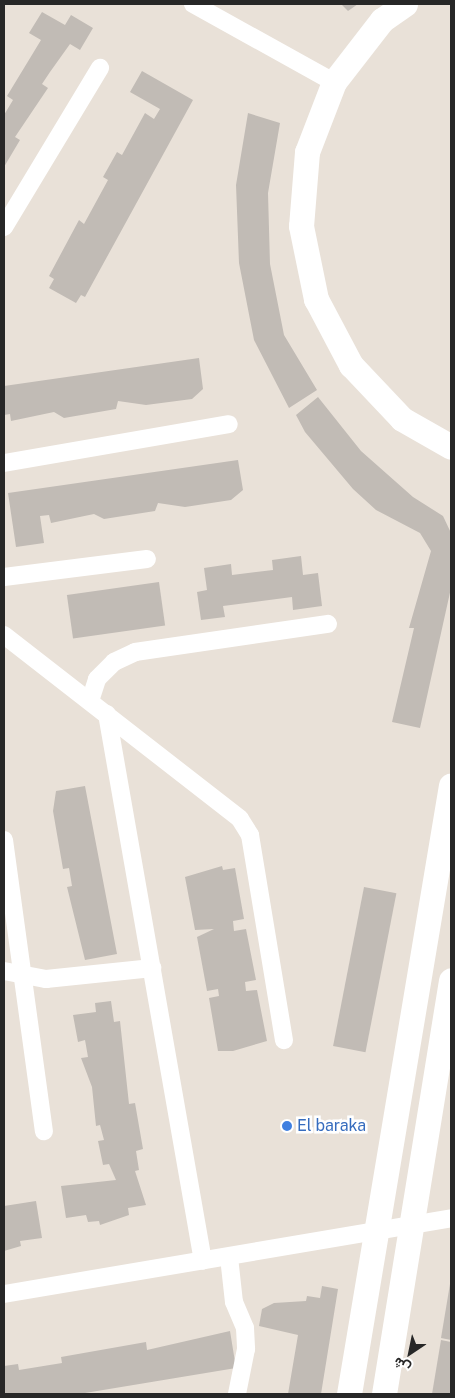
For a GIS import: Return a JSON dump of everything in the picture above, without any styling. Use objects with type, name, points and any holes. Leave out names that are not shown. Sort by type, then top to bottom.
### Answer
[{"type":"main road","points":[[405,4],[382,20],[334,82],[307,152],[301,226],[316,299],[351,365],[402,419],[451,447]]},
{"type":"main road","points":[[349,1394],[374,1233],[451,785]]},
{"type":"main road","points":[[384,1394],[451,980]]},
{"type":"street","points":[[192,4],[334,82]]},
{"type":"street","points":[[4,227],[100,68]]},
{"type":"street","points":[[4,463],[229,424]]},
{"type":"street","points":[[4,577],[146,559]]},
{"type":"street","points":[[90,701],[97,679],[114,662],[135,652],[328,624]]},
{"type":"street","points":[[4,635],[230,808],[250,835],[284,1040]]},
{"type":"street","points":[[107,714],[203,1261]]},
{"type":"street","points":[[4,840],[26,976],[44,1131]]},
{"type":"street","points":[[4,971],[46,979],[152,968]]},
{"type":"street","points":[[4,1294],[374,1233],[412,1223],[451,1218]]},
{"type":"street","points":[[229,1257],[234,1302],[245,1328],[246,1349],[237,1394]]},
{"type":"building","points":[[341,4],[358,4],[348,11]]},
{"type":"building","points":[[42,12],[65,25],[71,15],[93,28],[80,50],[70,44],[42,84],[48,88],[15,137],[20,140],[4,167],[4,115],[13,100],[7,96],[41,40],[29,33]]},
{"type":"building","points":[[142,71],[193,100],[85,297],[81,295],[76,303],[49,288],[54,279],[49,276],[79,220],[84,224],[108,180],[103,177],[117,152],[122,155],[145,113],[154,119],[160,109],[130,92]]},
{"type":"building","points":[[248,113],[280,123],[268,193],[270,264],[284,335],[317,390],[289,408],[254,340],[239,263],[236,185]]},
{"type":"building","points":[[199,358],[203,389],[192,399],[146,405],[118,401],[116,409],[64,418],[54,412],[11,421],[10,414],[4,415],[4,386]]},
{"type":"building","points":[[318,397],[361,451],[413,497],[443,516],[451,533],[451,588],[420,728],[392,722],[414,628],[409,628],[431,551],[420,533],[376,510],[353,489],[305,432],[296,415]]},
{"type":"building","points":[[238,460],[243,490],[231,500],[185,507],[158,503],[155,511],[104,519],[94,514],[51,523],[49,515],[40,516],[44,543],[16,547],[8,493]]},
{"type":"building","points":[[301,556],[303,575],[318,573],[322,606],[293,610],[292,597],[223,606],[225,617],[201,620],[197,592],[207,590],[204,568],[231,564],[232,575],[273,570],[272,560]]},
{"type":"building","points":[[159,582],[165,626],[73,639],[67,595]]},
{"type":"building","points":[[85,786],[117,954],[85,960],[67,887],[72,886],[69,868],[63,869],[53,811],[56,791]]},
{"type":"building","points":[[222,866],[223,870],[235,868],[244,919],[233,921],[234,931],[246,929],[256,980],[245,982],[246,991],[257,990],[267,1041],[233,1051],[218,1051],[209,998],[219,996],[218,989],[207,991],[197,937],[214,929],[195,930],[185,877]]},
{"type":"building","points":[[364,887],[396,893],[365,1052],[333,1046]]},
{"type":"building","points":[[111,1001],[114,1022],[120,1021],[129,1104],[135,1103],[143,1149],[136,1151],[139,1170],[135,1171],[146,1205],[128,1208],[129,1215],[100,1225],[99,1221],[88,1222],[86,1215],[66,1218],[61,1186],[116,1180],[109,1164],[103,1165],[98,1141],[104,1140],[100,1125],[96,1126],[92,1087],[81,1058],[88,1057],[85,1040],[78,1042],[73,1015],[96,1012],[95,1003]]},
{"type":"building","points":[[36,1201],[42,1238],[20,1241],[21,1246],[4,1251],[4,1206]]},
{"type":"building","points":[[451,1284],[451,1340],[441,1338]]},
{"type":"building","points":[[322,1286],[338,1289],[321,1394],[288,1394],[298,1335],[259,1326],[262,1309],[274,1303],[306,1301],[307,1296],[320,1298]]},
{"type":"building","points":[[230,1331],[236,1368],[79,1394],[4,1394],[4,1366],[18,1364],[19,1370],[62,1363],[61,1357],[146,1342],[147,1350]]},
{"type":"building","points":[[441,1340],[451,1342],[451,1394],[432,1394]]},
{"type":"place","name":"El baraka","points":[[287,1126]]}]
